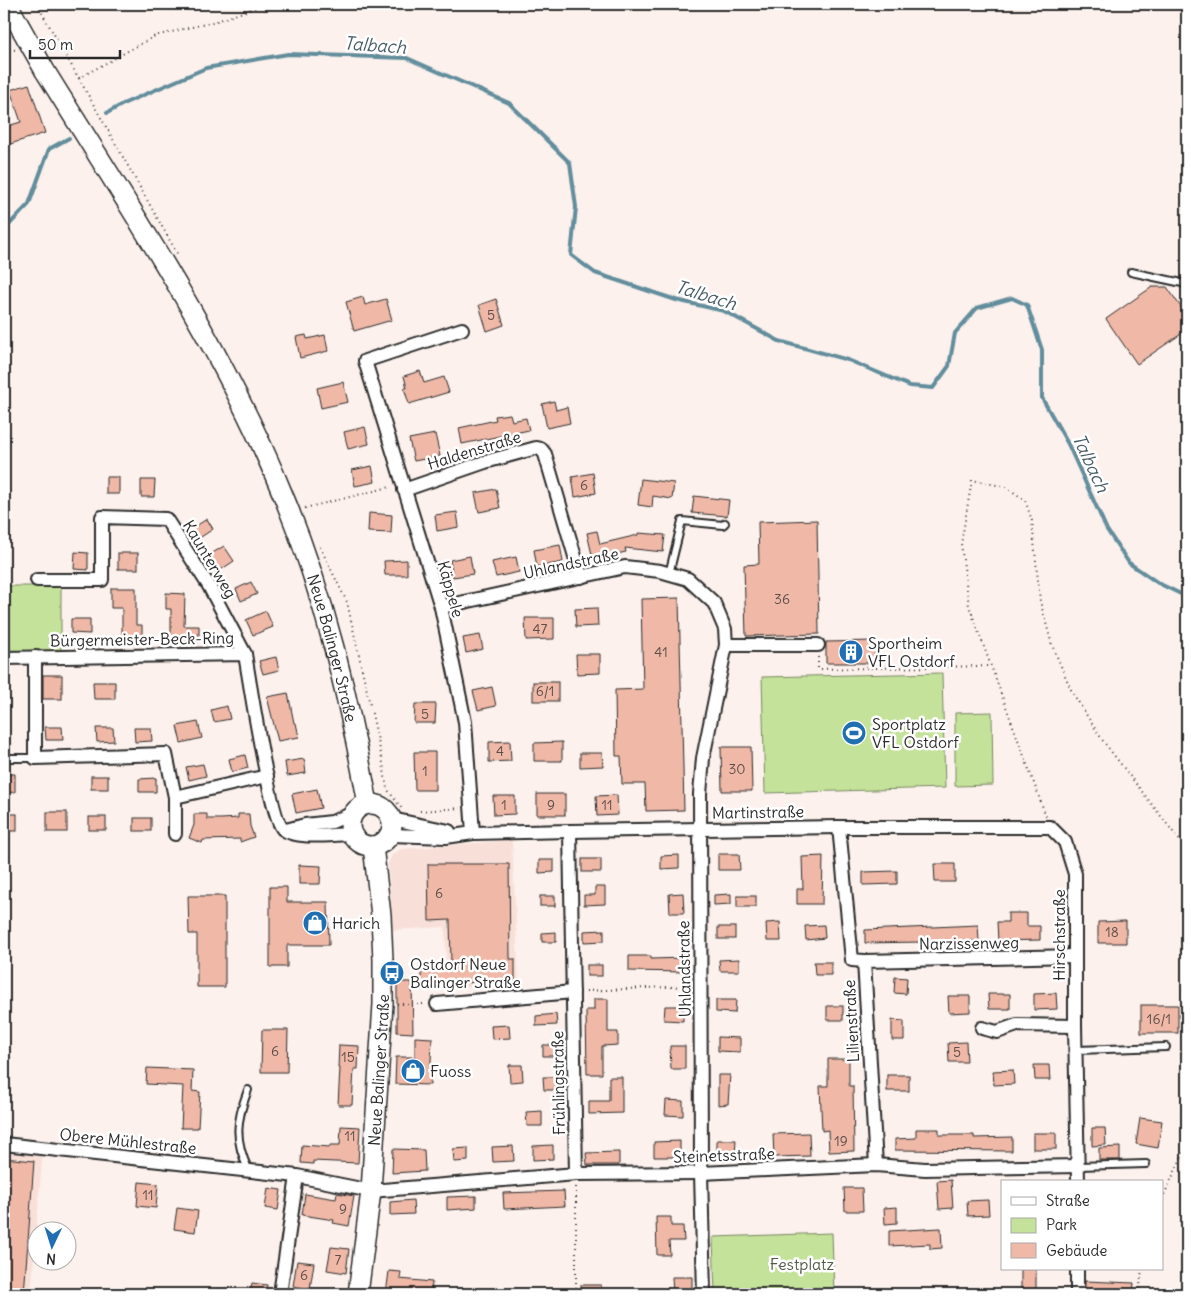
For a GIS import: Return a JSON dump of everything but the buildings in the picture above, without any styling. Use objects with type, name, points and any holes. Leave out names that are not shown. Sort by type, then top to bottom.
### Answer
[{"type":"main road","name":"Neue Balinger Straße","points":[[8,4],[45,71],[144,230],[218,359],[252,425],[283,494],[323,606],[339,662],[361,808],[350,823],[351,834]]},
{"type":"main road","points":[[351,834],[358,842],[365,846],[382,844],[396,822],[384,808],[376,804],[361,808]]},
{"type":"main road","name":"Neue Balinger Straße","points":[[358,1294],[372,1191],[382,1004],[383,951],[373,846]]},
{"type":"street","name":"Käppele","points":[[462,330],[365,361],[441,607],[465,722],[471,808],[470,833]]},
{"type":"street","name":"Haldenstraße","points":[[403,487],[536,448],[542,449],[581,577]]},
{"type":"street","name":"Kaunterweg","points":[[37,580],[102,580],[102,517],[166,519],[209,586],[245,654]]},
{"type":"street","name":"Uhlandstraße","points":[[441,607],[625,567],[660,571],[688,579],[714,603],[726,629],[726,646],[703,758],[699,829],[701,1173],[704,1294]]},
{"type":"street","points":[[726,646],[818,645]]},
{"type":"street","name":"Bürgermeister-Beck-Ring","points":[[4,658],[245,654],[267,776],[276,814],[284,831]]},
{"type":"street","name":"Bürgermeister-Beck-Ring","points":[[35,657],[35,758]]},
{"type":"street","points":[[35,758],[166,754],[175,797],[175,834]]},
{"type":"street","points":[[175,797],[267,776]]},
{"type":"street","points":[[284,831],[305,825],[332,822],[361,808]]},
{"type":"street","name":"Martinstraße","points":[[396,822],[446,837],[470,833],[570,831],[1050,827]]},
{"type":"street","name":"Hirschstraße","points":[[1050,827],[1065,842],[1076,874],[1075,1026],[1078,1180]]},
{"type":"street","name":"Lilienstraße","points":[[839,828],[852,960],[864,962],[876,1165]]},
{"type":"street","points":[[284,831],[298,835],[351,834]]},
{"type":"street","name":"Frühlingstraße","points":[[570,831],[576,1174]]},
{"type":"street","name":"Narzissenweg","points":[[864,962],[1075,956]]},
{"type":"street","points":[[437,1004],[573,992]]},
{"type":"street","points":[[982,1028],[997,1032],[1016,1025],[1075,1026]]},
{"type":"street","name":"Obere Mühlestraße","points":[[4,1144],[297,1176],[372,1191]]},
{"type":"street","name":"Steinetsstraße","points":[[372,1191],[576,1174],[701,1173],[876,1165],[925,1170],[1078,1166]]},
{"type":"street","points":[[280,1294],[297,1176]]},
{"type":"street","points":[[1077,1270],[1077,1294]]},
{"type":"lane","points":[[1131,272],[1187,284]]},
{"type":"lane","points":[[670,574],[682,521],[723,525],[725,522]]},
{"type":"lane","points":[[4,758],[35,758]]},
{"type":"lane","points":[[1076,1050],[1166,1047]]},
{"type":"lane","points":[[248,1090],[240,1113],[238,1137],[241,1155],[249,1170]]},
{"type":"lane","points":[[1078,1166],[1146,1164]]},
{"type":"path","points":[[38,4],[58,41]]},
{"type":"path","points":[[79,78],[155,36],[217,20],[266,4]]},
{"type":"path","points":[[1050,827],[969,606],[961,544],[972,480],[1006,488],[1025,500],[1032,521],[1040,602],[1052,645],[1072,692],[1103,741],[1187,850]]},
{"type":"path","points":[[302,509],[403,487]]},
{"type":"path","points":[[818,645],[818,669],[991,666]]},
{"type":"path","points":[[387,789],[396,822]]},
{"type":"path","points":[[414,812],[471,808]]},
{"type":"path","points":[[573,992],[701,986]]},
{"type":"path","points":[[382,1004],[437,1004]]},
{"type":"path","points":[[1164,1195],[1187,1146]]},
{"type":"path","points":[[576,1174],[576,1294]]},
{"type":"path","points":[[1139,1294],[1142,1270]]},
{"type":"shaded area","points":[[512,840],[519,986],[447,988],[445,927],[393,930],[388,864],[392,855],[401,849]]},
{"type":"shaded area","points":[[4,1144],[43,1148],[37,1220],[28,1220],[28,1270],[33,1270],[31,1294],[4,1294]]},
{"type":"green space","points":[[4,586],[61,586],[61,651],[4,651]]},
{"type":"green space","name":"Sportplatz VFL Ostdorf","points":[[942,673],[945,788],[765,793],[762,677]]},
{"type":"green space","points":[[992,712],[993,785],[955,786],[955,713]]},
{"type":"green space","name":"Festplatz","points":[[832,1233],[834,1294],[715,1294],[713,1237]]},
{"type":"waterway","name":"Talbach","points":[[107,113],[125,103],[206,68],[288,54],[407,58],[509,103],[570,163],[576,207],[571,255],[595,273],[676,300],[724,311],[779,341],[848,360],[910,386],[933,388],[949,366],[955,333],[977,308],[1012,298],[1027,305],[1042,350],[1042,398],[1068,444],[1107,530],[1129,563],[1158,583],[1187,597]]},
{"type":"waterway","name":"Talbach","points":[[4,230],[29,204],[49,149],[69,138]]},
{"type":"place","name":"Sportheim VFL Ostdorf","points":[[851,652]]},
{"type":"place","name":"Sportplatz VFL Ostdorf","points":[[854,733]]},
{"type":"place","name":"Harich","points":[[315,923]]},
{"type":"place","name":"Ostdorf Neue Balinger Straße","points":[[392,973]]},
{"type":"place","name":"Fuoss","points":[[413,1071]]}]
